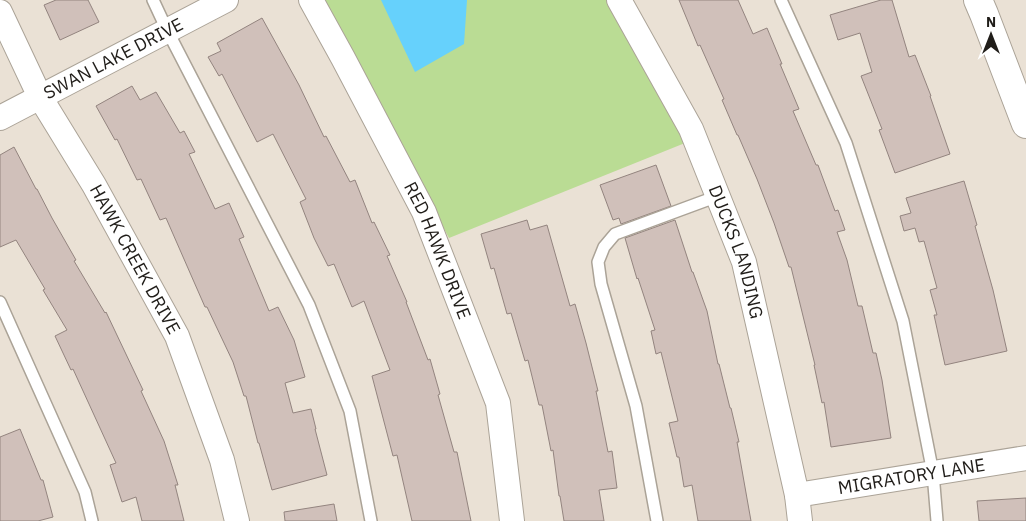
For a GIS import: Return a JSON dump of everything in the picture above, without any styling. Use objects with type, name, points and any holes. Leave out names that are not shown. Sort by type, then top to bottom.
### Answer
[{"type":"street","name":"SWAN LAKE DRIVE","points":[[0,118],[226,0]]},
{"type":"street","name":"RED HAWK DRIVE","points":[[311,0],[424,212],[498,403],[512,521]]},
{"type":"street","name":"DUCKS LANDING","points":[[619,0],[691,129],[744,262],[798,495],[800,521]]},
{"type":"street","points":[[978,0],[1026,124]]},
{"type":"street","name":"HAWK CREEK DRIVE","points":[[0,12],[40,97],[94,185],[177,336],[222,460],[237,521]]},
{"type":"street","name":"MIGRATORY LANE","points":[[798,495],[1026,458]]},
{"type":"lane","points":[[153,0],[309,305],[350,410],[371,521]]},
{"type":"lane","points":[[780,0],[846,143],[900,311],[933,473],[937,521]]},
{"type":"lane","points":[[658,521],[636,406],[601,284],[598,262],[604,247],[616,234],[718,196]]},
{"type":"lane","points":[[0,302],[85,492],[92,521]]},
{"type":"green space","points":[[321,0],[609,0],[685,143],[449,238]]},
{"type":"water","points":[[381,0],[467,0],[464,44],[415,72]]},
{"type":"building","points":[[56,0],[88,0],[99,22],[60,40],[44,5]]},
{"type":"building","points":[[679,0],[738,0],[753,34],[767,28],[799,109],[793,111],[816,165],[818,165],[835,211],[838,210],[845,230],[837,232],[847,260],[858,306],[862,306],[873,353],[876,353],[891,438],[831,447],[824,402],[822,403],[815,365],[791,267],[789,267],[757,179],[722,100],[724,99],[700,45],[698,46]]},
{"type":"building","points":[[881,0],[892,0],[909,57],[915,55],[950,154],[895,173],[879,130],[882,129],[861,76],[872,72],[860,33],[838,40],[830,15]]},
{"type":"building","points":[[262,18],[299,85],[324,137],[326,136],[350,182],[355,180],[372,223],[374,222],[390,255],[387,256],[407,302],[428,360],[430,359],[454,452],[457,452],[471,521],[412,521],[397,455],[393,456],[372,376],[390,370],[364,301],[352,307],[334,264],[328,266],[314,238],[300,202],[306,199],[273,134],[257,142],[222,74],[219,76],[208,57],[221,51],[217,43]]},
{"type":"building","points":[[132,86],[140,100],[156,92],[180,133],[184,131],[195,152],[189,154],[215,209],[229,203],[244,237],[239,239],[269,311],[278,307],[294,340],[305,377],[285,383],[293,413],[311,409],[327,475],[272,490],[246,396],[244,396],[233,362],[207,307],[205,307],[166,218],[160,220],[141,179],[137,180],[117,139],[115,140],[96,106]]},
{"type":"building","points":[[14,147],[76,260],[74,261],[106,312],[143,390],[141,391],[164,441],[178,485],[175,485],[184,521],[142,521],[136,497],[122,502],[110,465],[116,463],[73,369],[71,370],[55,336],[67,330],[16,240],[0,247],[0,155]]},
{"type":"building","points":[[656,165],[671,206],[621,224],[619,218],[613,220],[600,185]]},
{"type":"building","points":[[964,181],[977,225],[975,226],[993,290],[1007,351],[945,365],[934,315],[937,315],[930,290],[937,288],[924,241],[919,242],[915,228],[904,231],[900,216],[911,213],[906,198]]},
{"type":"building","points":[[527,220],[530,230],[547,225],[570,306],[575,304],[586,343],[598,391],[596,391],[608,452],[612,451],[617,488],[599,490],[604,521],[564,521],[553,450],[551,451],[542,405],[539,405],[528,360],[525,361],[511,313],[507,314],[494,268],[491,269],[481,234]]},
{"type":"building","points":[[675,220],[707,311],[718,364],[739,442],[737,442],[751,521],[698,521],[692,485],[684,487],[679,457],[677,457],[669,423],[678,421],[661,352],[656,354],[651,331],[655,330],[625,238]]},
{"type":"building","points":[[20,429],[41,480],[43,480],[53,517],[38,521],[0,521],[0,437]]},
{"type":"building","points":[[1026,498],[1026,521],[979,521],[977,501]]},
{"type":"building","points":[[334,504],[337,521],[285,521],[284,512]]}]
